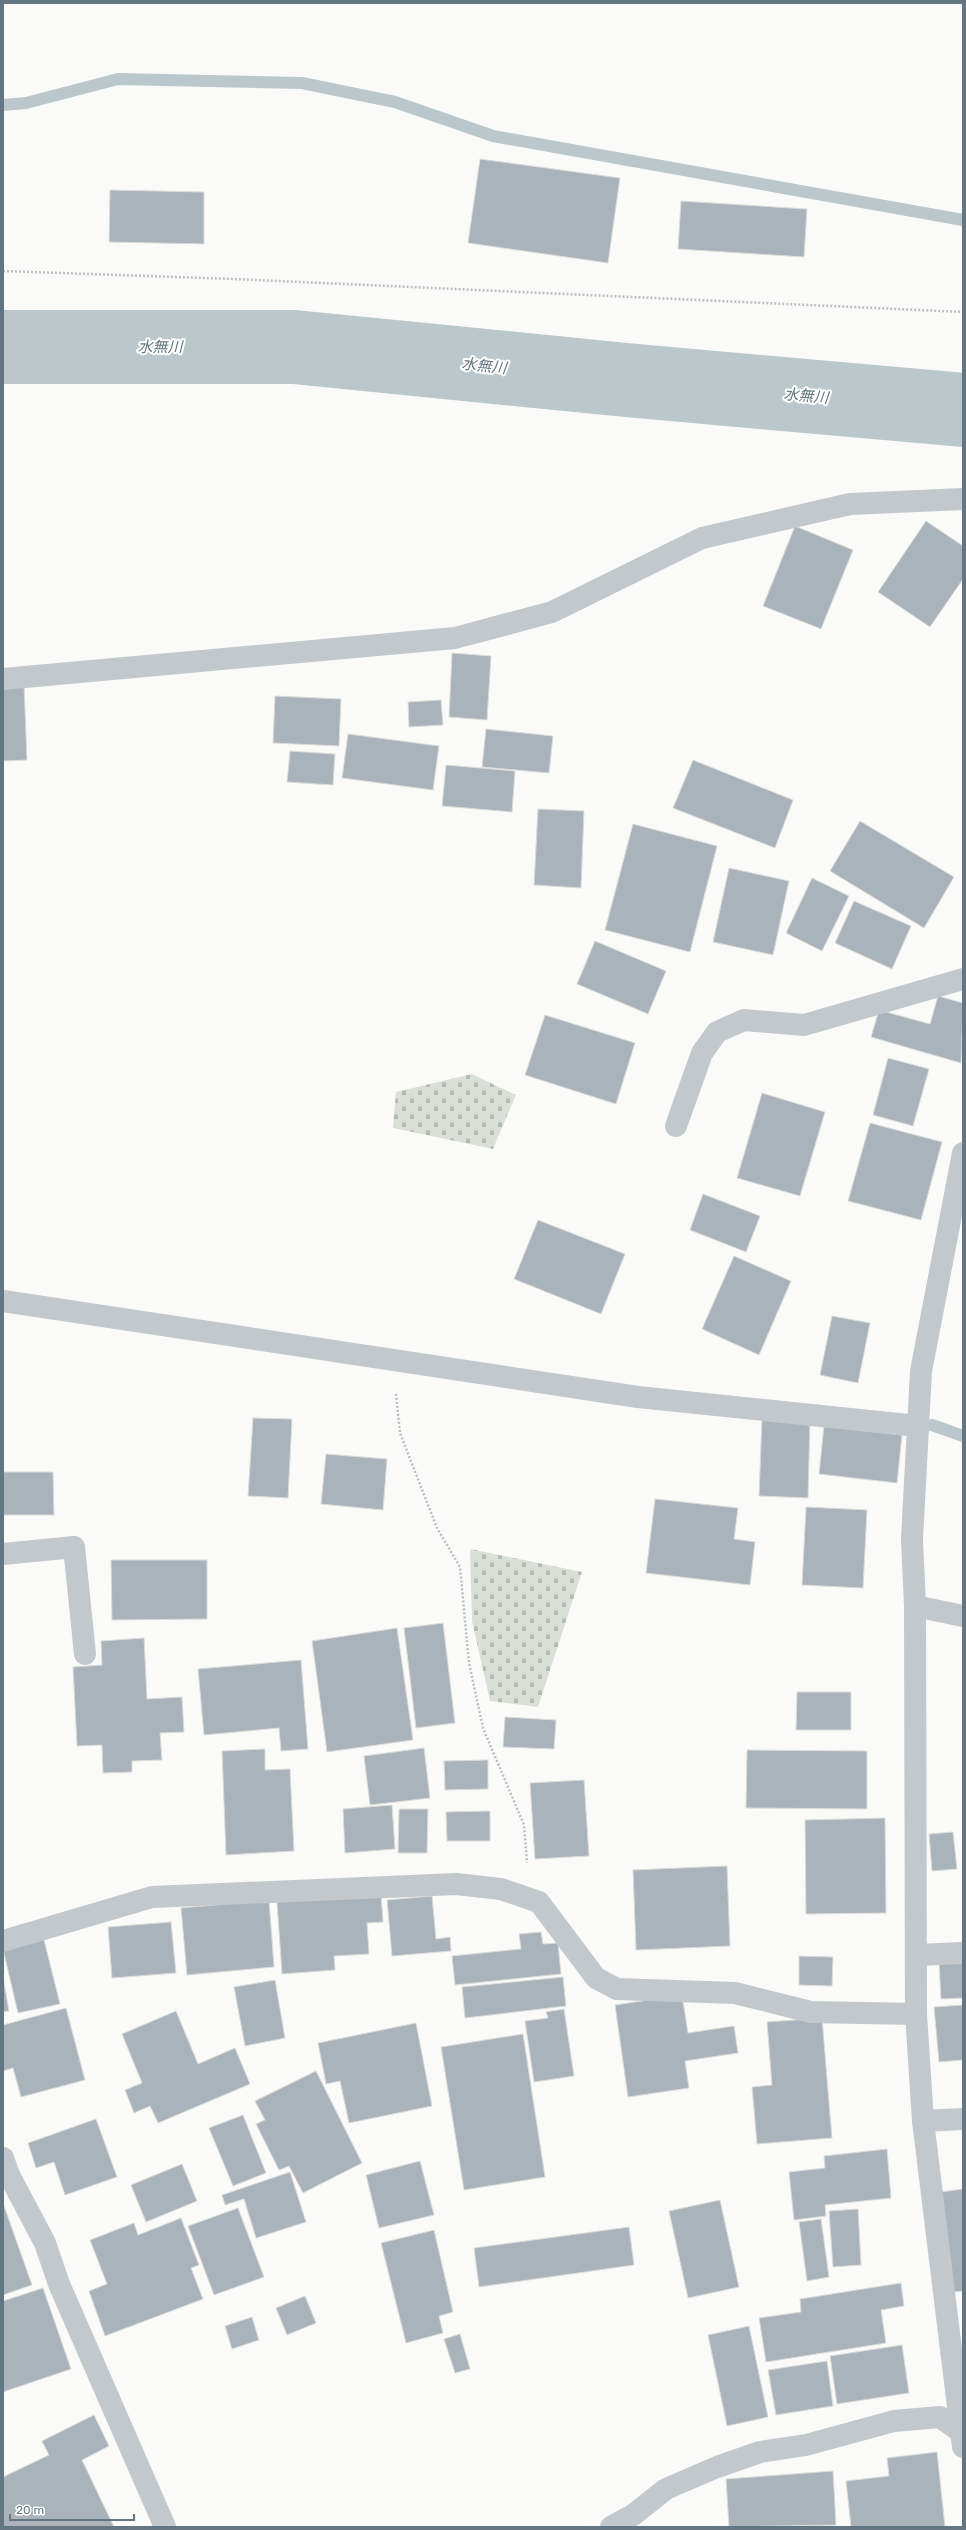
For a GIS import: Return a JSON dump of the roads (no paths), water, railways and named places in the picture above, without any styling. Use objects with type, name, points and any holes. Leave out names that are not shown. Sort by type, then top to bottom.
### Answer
[{"type":"street","points":[[3,679],[455,638],[552,612],[702,538],[850,504],[963,499]]},
{"type":"street","points":[[676,1126],[702,1053],[717,1032],[744,1020],[804,1025],[963,979]]},
{"type":"street","points":[[962,1161],[921,1371],[912,1539],[915,1606],[916,2014],[923,2121],[962,2440]]},
{"type":"street","points":[[3,1301],[638,1397],[918,1426]]},
{"type":"street","points":[[3,1554],[74,1547],[85,1654]]},
{"type":"street","points":[[915,1606],[963,1616]]},
{"type":"street","points":[[3,1941],[152,1897],[456,1884],[501,1889],[539,1902],[596,1978],[617,1989],[734,1993],[811,2012],[916,2014]]},
{"type":"street","points":[[917,1955],[963,1954]]},
{"type":"street","points":[[923,2121],[963,2119]]},
{"type":"street","points":[[5,2170],[44,2242],[62,2292],[165,2527]]},
{"type":"street","points":[[611,2527],[633,2515],[666,2489],[717,2467],[760,2452],[806,2445],[902,2420],[940,2417],[962,2440]]},
{"type":"waterway","points":[[3,105],[26,103],[118,79],[302,83],[395,102],[493,136],[963,220]]},
{"type":"waterway","name":"水無川","points":[[3,347],[294,347],[626,380],[963,410]]},
{"type":"waterway","points":[[932,1425],[963,1436]]}]
